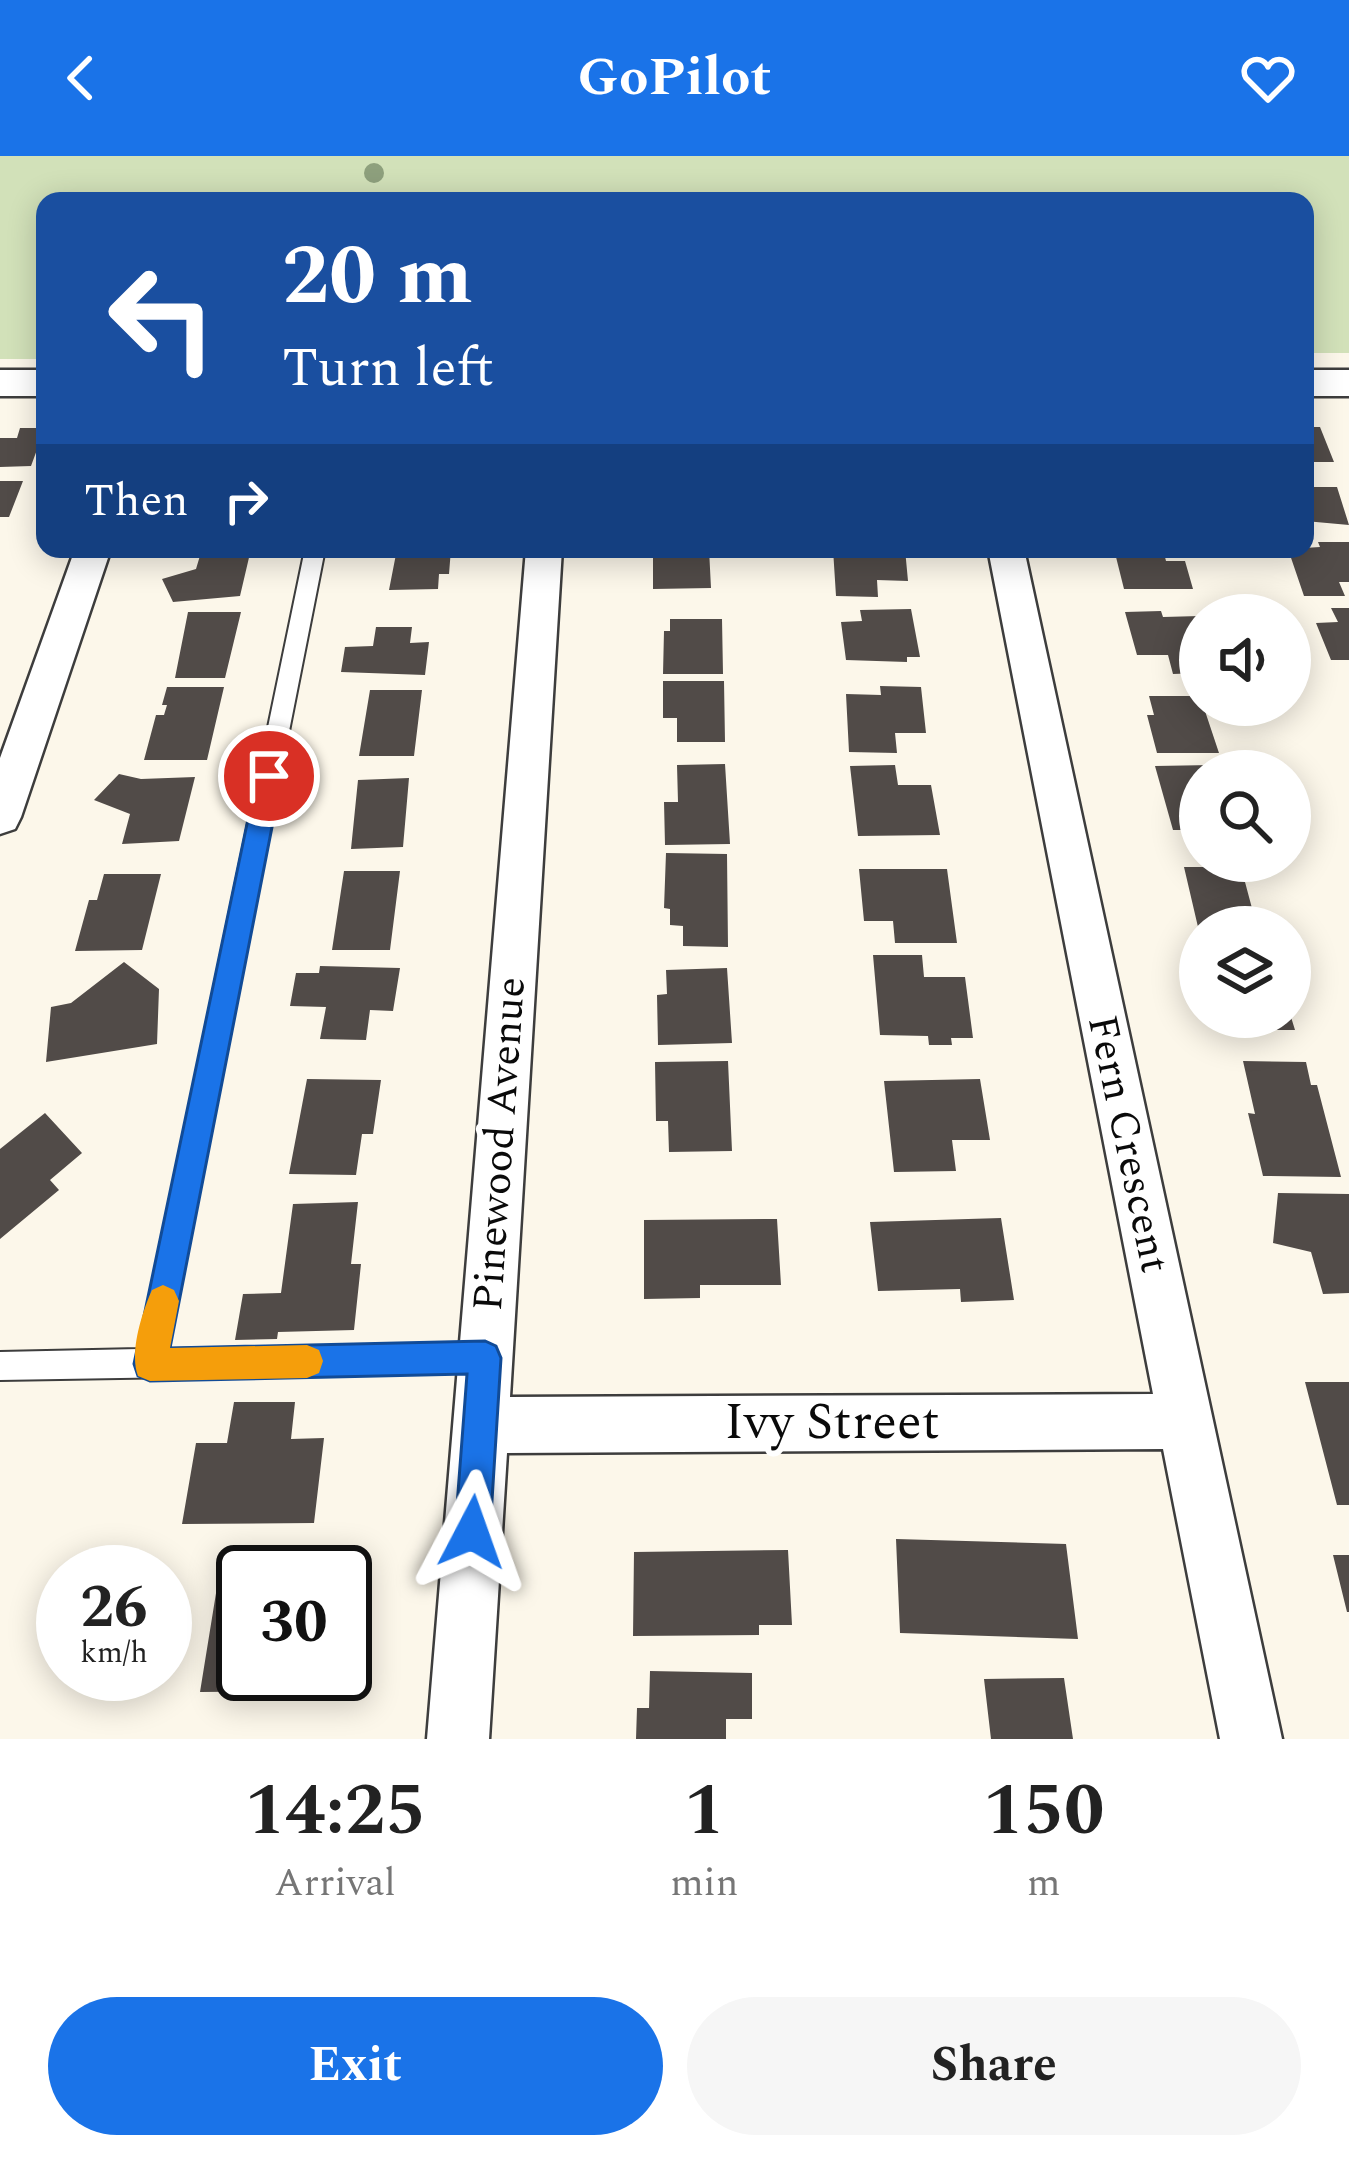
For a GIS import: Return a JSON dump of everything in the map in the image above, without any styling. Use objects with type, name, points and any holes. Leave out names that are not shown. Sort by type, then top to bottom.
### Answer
[{"type":"street","points":[[0,383],[36,383]]},
{"type":"street","points":[[1314,383],[1349,383]]},
{"type":"street","points":[[0,817],[90,558]]},
{"type":"street","name":"Pinewood Avenue","points":[[458,1739],[543,558]]},
{"type":"street","name":"Fern Crescent","points":[[1008,558],[1251,1739]]},
{"type":"street","name":"Ivy Street","points":[[480,1425],[1185,1421]]},
{"type":"lane","points":[[150,1364],[313,558]]},
{"type":"lane","points":[[0,1366],[485,1358]]},
{"type":"green space","points":[[0,156],[1349,156],[1349,353],[1314,353],[1314,192],[36,192],[36,359],[0,359]]},
{"type":"building","points":[[1314,427],[1320,427],[1334,462],[1314,462]]},
{"type":"building","points":[[20,428],[36,428],[31,466],[0,467],[0,438],[17,438]]},
{"type":"building","points":[[0,481],[23,481],[9,517],[0,517]]},
{"type":"building","points":[[1314,487],[1337,487],[1349,525],[1314,522]]},
{"type":"building","points":[[1318,542],[1349,542],[1349,582],[1339,582],[1345,596],[1303,594],[1291,558],[1314,558],[1314,547],[1320,547]]},
{"type":"building","points":[[199,558],[249,558],[240,596],[173,602],[162,579],[196,569]]},
{"type":"building","points":[[395,558],[450,558],[449,574],[439,574],[438,589],[389,590]]},
{"type":"building","points":[[653,558],[709,558],[711,588],[653,589]]},
{"type":"building","points":[[834,558],[906,558],[908,581],[877,580],[878,597],[836,596]]},
{"type":"building","points":[[1116,558],[1185,561],[1193,589],[1124,589]]},
{"type":"building","points":[[1331,608],[1349,608],[1349,660],[1331,660],[1316,623],[1338,622]]},
{"type":"building","points":[[911,609],[920,657],[907,657],[907,662],[846,660],[841,622],[862,621],[860,610]]},
{"type":"building","points":[[1161,611],[1163,617],[1179,617],[1179,674],[1173,674],[1168,655],[1137,655],[1125,612]]},
{"type":"building","points":[[188,612],[241,612],[225,678],[175,678]]},
{"type":"building","points":[[670,619],[722,619],[723,674],[663,674],[664,631],[670,631]]},
{"type":"building","points":[[376,627],[412,627],[410,643],[429,642],[425,675],[341,672],[345,647],[373,646]]},
{"type":"building","points":[[663,681],[724,681],[725,742],[677,742],[677,718],[663,718]]},
{"type":"building","points":[[880,686],[921,687],[926,733],[895,733],[897,753],[849,752],[846,694],[881,695]]},
{"type":"building","points":[[167,687],[224,687],[207,760],[144,760],[156,715],[164,715]]},
{"type":"building","points":[[370,690],[422,690],[414,756],[359,756]]},
{"type":"building","points":[[1149,696],[1179,696],[1179,726],[1210,726],[1218,750],[1157,753],[1147,715],[1154,715]]},
{"type":"building","points":[[725,764],[730,844],[665,845],[664,802],[678,802],[677,765]]},
{"type":"building","points":[[895,765],[898,785],[931,785],[940,835],[858,836],[850,766]]},
{"type":"building","points":[[1155,766],[1179,766],[1179,830],[1173,830]]},
{"type":"building","points":[[119,774],[141,779],[195,777],[179,841],[122,844],[130,814],[94,800]]},
{"type":"building","points":[[409,778],[403,847],[351,849],[358,780]]},
{"type":"building","points":[[666,853],[727,854],[728,947],[683,946],[683,926],[670,925],[670,909],[664,908]]},
{"type":"building","points":[[859,869],[947,869],[957,943],[895,943],[893,921],[864,921]]},
{"type":"building","points":[[344,871],[400,871],[390,950],[332,950]]},
{"type":"building","points":[[104,874],[161,874],[142,950],[75,951],[89,900],[97,900]]},
{"type":"building","points":[[1188,882],[1245,882],[1251,906],[1193,906]]},
{"type":"building","points":[[873,955],[922,955],[924,977],[965,977],[973,1038],[951,1038],[952,1045],[929,1045],[928,1036],[880,1035]]},
{"type":"building","points":[[124,962],[159,989],[157,1044],[46,1062],[51,1007],[71,1003]]},
{"type":"building","points":[[320,966],[400,968],[393,1011],[370,1010],[366,1040],[320,1039],[326,1007],[290,1006],[296,973],[319,973]]},
{"type":"building","points":[[727,968],[732,1043],[658,1045],[657,995],[667,994],[666,970]]},
{"type":"building","points":[[728,1061],[732,1151],[669,1152],[668,1121],[656,1121],[655,1062]]},
{"type":"building","points":[[1243,1061],[1306,1062],[1311,1085],[1317,1085],[1341,1177],[1263,1176],[1248,1113],[1255,1114]]},
{"type":"building","points":[[307,1079],[381,1080],[373,1134],[362,1134],[356,1175],[289,1174]]},
{"type":"building","points":[[980,1079],[990,1140],[952,1140],[956,1171],[894,1172],[884,1081]]},
{"type":"building","points":[[45,1113],[82,1153],[50,1180],[59,1190],[0,1239],[0,1149]]},
{"type":"building","points":[[1278,1193],[1349,1194],[1349,1293],[1323,1294],[1311,1252],[1273,1243]]},
{"type":"building","points":[[358,1202],[351,1264],[361,1264],[354,1330],[278,1332],[277,1339],[235,1340],[243,1294],[281,1293],[293,1204]]},
{"type":"building","points":[[1001,1218],[1014,1300],[961,1302],[960,1289],[878,1291],[870,1222]]},
{"type":"building","points":[[777,1219],[781,1285],[700,1285],[700,1298],[644,1299],[644,1220]]},
{"type":"building","points":[[1305,1382],[1349,1382],[1349,1505],[1337,1505]]},
{"type":"building","points":[[234,1402],[295,1402],[291,1439],[324,1438],[314,1523],[182,1524],[196,1443],[227,1443]]},
{"type":"building","points":[[896,1539],[1066,1544],[1078,1639],[900,1633]]},
{"type":"building","points":[[788,1550],[792,1625],[759,1625],[759,1635],[633,1636],[634,1552]]},
{"type":"building","points":[[1333,1555],[1349,1555],[1349,1612],[1347,1612]]},
{"type":"building","points":[[216,1593],[216,1692],[200,1692]]},
{"type":"building","points":[[650,1671],[752,1673],[752,1719],[726,1719],[726,1739],[636,1739],[637,1708],[649,1708]]},
{"type":"building","points":[[1064,1678],[1073,1739],[991,1739],[984,1679]]},
{"type":"slow traffic","points":[[163,1301],[150,1364],[307,1361]]},
{"type":"route","points":[[269,776],[150,1364],[485,1358],[472,1532]]}]
